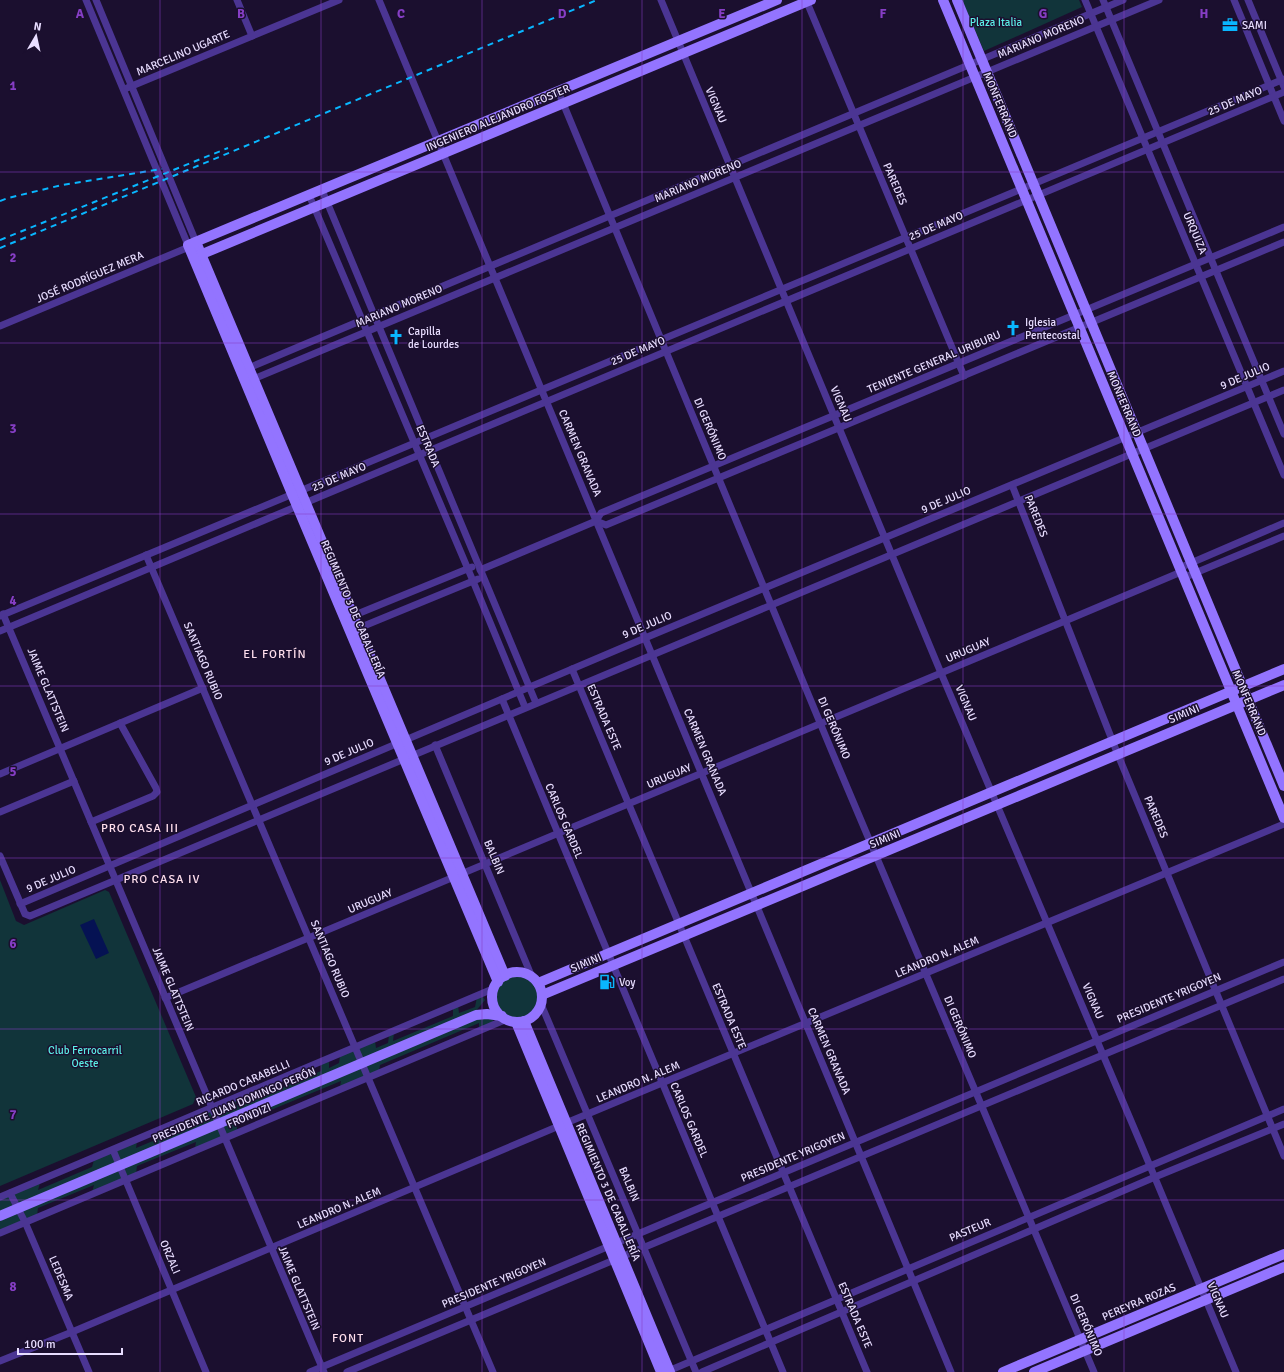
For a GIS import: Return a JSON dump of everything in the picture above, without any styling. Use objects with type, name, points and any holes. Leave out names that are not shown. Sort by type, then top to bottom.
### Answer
[{"type":"street","points":[[86,0],[162,182],[191,245]]},
{"type":"street","points":[[96,0],[170,178],[191,245]]},
{"type":"street","points":[[236,0],[252,36]]},
{"type":"street","name":"MARCELINO UGARTE","points":[[123,90],[339,0]]},
{"type":"street","name":"CARMEN GRANADA","points":[[379,0],[951,1372]]},
{"type":"street","name":"VIGNAU","points":[[661,0],[891,554],[1150,1165],[1236,1372]]},
{"type":"street","name":"INGENIERO ALEJANDRO FOSTER","points":[[191,245],[777,0]]},
{"type":"street","name":"MONFERRAND","points":[[943,0],[1284,818]]},
{"type":"street","name":"MONFERRAND","points":[[956,0],[1284,786]]},
{"type":"street","name":"URQUIZA","points":[[1085,0],[1284,476]]},
{"type":"street","name":"MARIANO MORENO","points":[[245,369],[1091,14],[1105,4],[1123,0]]},
{"type":"street","name":"MARIANO MORENO","points":[[249,381],[1158,0]]},
{"type":"street","points":[[1234,0],[1284,121]]},
{"type":"street","points":[[1248,0],[1283,82]]},
{"type":"street","name":"INGENIERO ALEJANDRO FOSTER","points":[[198,257],[808,1]]},
{"type":"street","name":"PAREDES","points":[[808,1],[964,376]]},
{"type":"street","name":"URQUIZA","points":[[1105,4],[1284,434]]},
{"type":"street","name":"25 DE MAYO","points":[[2,615],[1269,85],[1283,82]]},
{"type":"street","name":"DI GERÓNIMO","points":[[558,91],[820,724],[1094,1372]]},
{"type":"street","name":"25 DE MAYO","points":[[0,631],[1284,92]]},
{"type":"street","name":"ESTRADA","points":[[322,190],[536,703]]},
{"type":"street","name":"ESTRADA","points":[[310,195],[468,568],[525,707]]},
{"type":"street","name":"TENIENTE GENERAL URIBURU","points":[[480,570],[596,521],[601,513],[1284,227]]},
{"type":"street","name":"TENIENTE GENERAL URIBURU","points":[[596,521],[606,526],[1284,242]]},
{"type":"street","name":"REGIMIENTO 3 DE CABALLERÍA","points":[[191,245],[198,257],[458,876],[498,984]]},
{"type":"street","name":"JOSÉ RODRÍGUEZ MERA","points":[[0,326],[191,245]]},
{"type":"street","name":"9 DE JULIO","points":[[20,904],[519,691],[1284,371]]},
{"type":"street","points":[[0,856],[25,914],[30,916],[508,714],[1284,390]]},
{"type":"street","name":"PAREDES","points":[[1012,485],[1118,755],[1284,1156]]},
{"type":"street","name":"URUGUAY","points":[[165,998],[629,805],[1181,572],[1184,566],[1191,562],[1284,523]]},
{"type":"street","name":"URUGUAY","points":[[1181,572],[1188,576],[1284,536]]},
{"type":"street","name":"SANTIAGO RUBIO","points":[[146,555],[493,1372]]},
{"type":"street","points":[[349,618],[468,568],[474,566],[480,570],[480,578],[354,630]]},
{"type":"street","name":"JAIME GLATTSTEIN","points":[[2,615],[9,627],[322,1370]]},
{"type":"street","name":"ESTRADA ESTE","points":[[572,669],[867,1372]]},
{"type":"street","name":"SIMINI","points":[[534,980],[608,953],[1284,669]]},
{"type":"street","name":"SIMINI","points":[[542,999],[613,965],[1284,685]]},
{"type":"street","points":[[0,774],[203,688]]},
{"type":"street","name":"CARLOS GARDEL","points":[[502,699],[783,1372]]},
{"type":"street","points":[[91,822],[153,796],[157,792],[120,723]]},
{"type":"street","name":"BALBIN","points":[[435,745],[534,980]]},
{"type":"street","points":[[0,812],[74,781]]},
{"type":"street","name":"LEANDRO N. ALEM","points":[[0,1361],[1284,824]]},
{"type":"street","name":"PRESIDENTE YRIGOYEN","points":[[310,1372],[322,1370],[466,1306],[1284,962]]},
{"type":"street","points":[[518,972],[525,974],[534,980],[542,999],[537,1012],[531,1017],[512,1019],[495,1008],[493,1001],[498,984],[511,973],[518,972]]},
{"type":"street","points":[[347,1372],[1284,979]]},
{"type":"street","name":"PRESIDENTE JUAN DOMINGO PERÓN","points":[[476,1015],[486,1005],[498,984]]},
{"type":"street","name":"RICARDO CARABELLI","points":[[0,1197],[356,1047],[498,984]]},
{"type":"street","name":"BALBIN","points":[[542,999],[588,1114],[696,1372]]},
{"type":"street","name":"PRESIDENTE JUAN DOMINGO PERÓN","points":[[0,1216],[476,1015],[486,1014],[512,1019]]},
{"type":"street","name":"REGIMIENTO 3 DE CABALLERÍA","points":[[512,1019],[563,1125],[667,1372]]},
{"type":"street","name":"FRONDIZI","points":[[0,1233],[224,1138],[512,1019]]},
{"type":"street","name":"PASTEUR","points":[[667,1372],[1284,1109]]},
{"type":"street","points":[[702,1372],[1155,1177],[1284,1124]]},
{"type":"street","name":"ORZALI","points":[[113,1150],[206,1372]]},
{"type":"street","name":"LEDESMA","points":[[10,1193],[25,1222],[89,1372]]},
{"type":"street","points":[[1034,1372],[1284,1268],[1281,1255]]},
{"type":"street","name":"PEREYRA ROZAS","points":[[1003,1372],[1281,1255]]},
{"type":"green space","name":"Plaza Italia","points":[[962,0],[1079,0],[1082,7],[984,51]]},
{"type":"green space","name":"Club Ferrocarril Oeste","points":[[0,880],[16,921],[24,925],[105,890],[109,892],[196,1097],[193,1104],[0,1186]]},
{"type":"green space","points":[[513,976],[521,976],[529,979],[535,985],[538,997],[535,1009],[529,1015],[521,1018],[513,1018],[505,1015],[499,1009],[496,1001],[496,993],[499,985],[505,979]]},
{"type":"green space","points":[[482,995],[485,1000],[475,1012],[0,1212],[0,1200],[40,1183],[38,1190],[92,1167],[94,1160],[137,1142],[136,1148],[177,1131],[179,1124],[183,1122],[182,1129],[195,1123],[196,1117],[237,1100],[235,1106],[244,1103],[245,1096],[250,1094],[250,1101],[321,1071],[321,1064],[329,1060],[329,1068],[339,1063],[340,1056],[375,1041],[376,1048],[388,1043],[389,1035],[394,1033],[393,1041],[453,1016],[453,1008],[458,1005],[459,1013],[475,1007],[477,997]]},
{"type":"green space","points":[[477,1018],[486,1018],[493,1020],[493,1022],[479,1030],[479,1023],[380,1065],[379,1071],[340,1087],[341,1081],[237,1124],[237,1131],[195,1148],[196,1142],[137,1166],[136,1174],[92,1192],[94,1185],[38,1208],[37,1216],[0,1231],[0,1219]]},
{"type":"shaded area","points":[[94,919],[109,953],[96,959],[80,925]]},
{"type":"railway","points":[[0,248],[597,0]]},
{"type":"railway","points":[[0,240],[228,148]]},
{"type":"railway","points":[[0,201],[62,185],[162,169]]},
{"type":"place","name":"SAMI","points":[[1230,25]]},
{"type":"place","name":"Iglesia Pentecostal","points":[[1013,328]]},
{"type":"place","name":"Capilla de Lourdes","points":[[396,337]]},
{"type":"place","name":"Voy","points":[[607,982]]},
{"type":"district","name":"EL FORTÍN","points":[[275,654]]},
{"type":"district","name":"PRO CASA III","points":[[140,828]]},
{"type":"district","name":"PRO CASA IV","points":[[162,879]]},
{"type":"district","name":"FONT","points":[[348,1338]]}]
